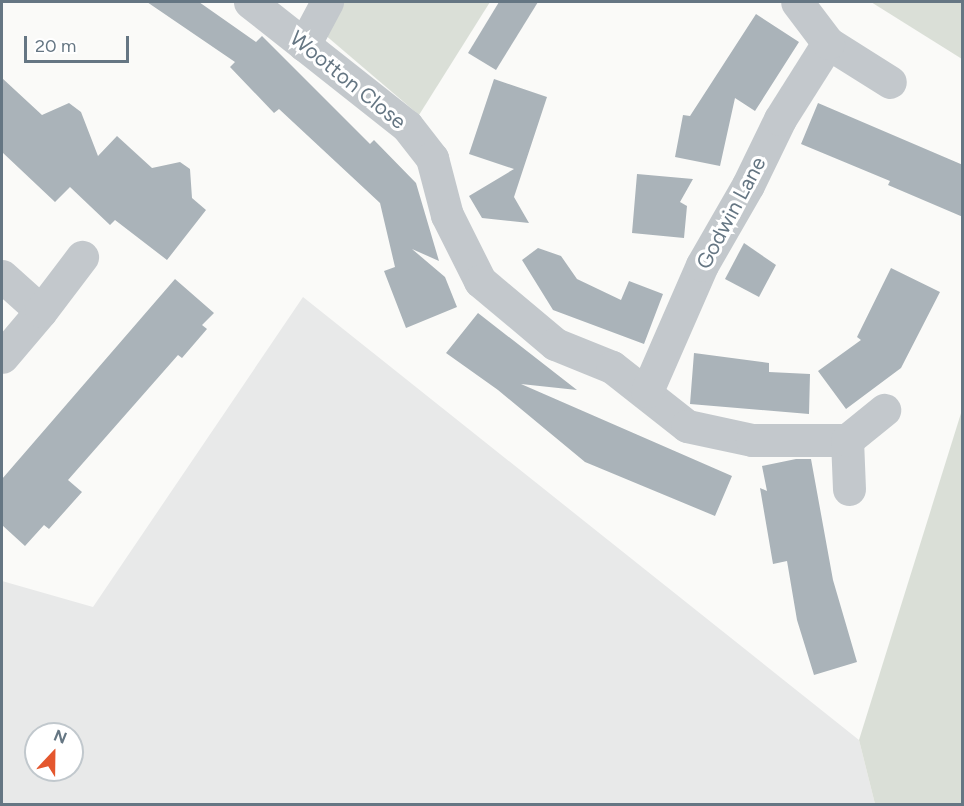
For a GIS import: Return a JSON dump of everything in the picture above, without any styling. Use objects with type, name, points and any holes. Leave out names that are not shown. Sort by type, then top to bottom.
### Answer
[{"type":"street","name":"Wootton Close","points":[[250,2],[407,126],[432,158],[447,215],[480,281],[555,344],[612,367],[647,391],[687,426],[752,440],[847,440]]},
{"type":"street","points":[[304,45],[327,2]]},
{"type":"street","points":[[797,2],[828,43],[890,82]]},
{"type":"street","name":"Godwin Lane","points":[[647,391],[702,265],[748,186],[780,119],[828,43]]},
{"type":"street","points":[[2,357],[41,311],[82,256]]},
{"type":"street","points":[[2,276],[41,311]]},
{"type":"street","points":[[849,489],[847,440],[884,410]]},
{"type":"shaded area","points":[[341,2],[490,2],[419,115],[324,34]]},
{"type":"shaded area","points":[[871,2],[962,2],[962,59]]},
{"type":"shaded area","points":[[303,297],[859,740],[875,804],[2,804],[2,581],[93,607]]},
{"type":"shaded area","points":[[962,410],[962,804],[875,804],[859,740]]},
{"type":"building","points":[[147,2],[199,2],[256,42],[262,36],[370,144],[374,140],[416,183],[439,261],[412,249],[445,277],[457,307],[406,328],[384,271],[395,267],[380,203],[279,109],[274,113],[230,67],[235,62]]},
{"type":"building","points":[[499,2],[538,2],[496,70],[468,53]]},
{"type":"building","points":[[756,14],[799,42],[755,111],[735,98],[720,166],[675,157],[683,115],[690,116]]},
{"type":"building","points":[[2,78],[42,115],[69,103],[81,112],[98,156],[117,136],[152,168],[180,162],[190,169],[192,198],[206,210],[167,260],[115,220],[110,225],[70,187],[55,202],[2,152]]},
{"type":"building","points":[[494,79],[547,97],[514,197],[529,223],[482,218],[469,196],[514,169],[469,154]]},
{"type":"building","points":[[818,103],[963,165],[963,217],[888,185],[890,181],[801,144]]},
{"type":"building","points":[[637,174],[693,179],[680,202],[687,206],[684,238],[632,233]]},
{"type":"building","points":[[744,243],[776,265],[759,297],[725,279]]},
{"type":"building","points":[[538,248],[561,256],[577,279],[621,300],[629,281],[663,294],[644,344],[553,310],[522,260]]},
{"type":"building","points":[[891,268],[940,292],[901,368],[846,409],[818,371],[861,340],[857,337]]},
{"type":"building","points":[[175,279],[214,313],[202,325],[207,329],[182,358],[178,355],[68,480],[82,492],[49,529],[44,525],[25,546],[2,525],[2,479]]},
{"type":"building","points":[[478,313],[577,390],[521,384],[732,476],[715,516],[585,462],[498,390],[446,353]]},
{"type":"building","points":[[694,353],[769,363],[769,372],[810,374],[809,414],[690,404]]},
{"type":"building","points":[[796,459],[811,459],[833,580],[857,662],[814,675],[797,620],[787,561],[773,564],[760,488],[767,491],[762,466]]}]
